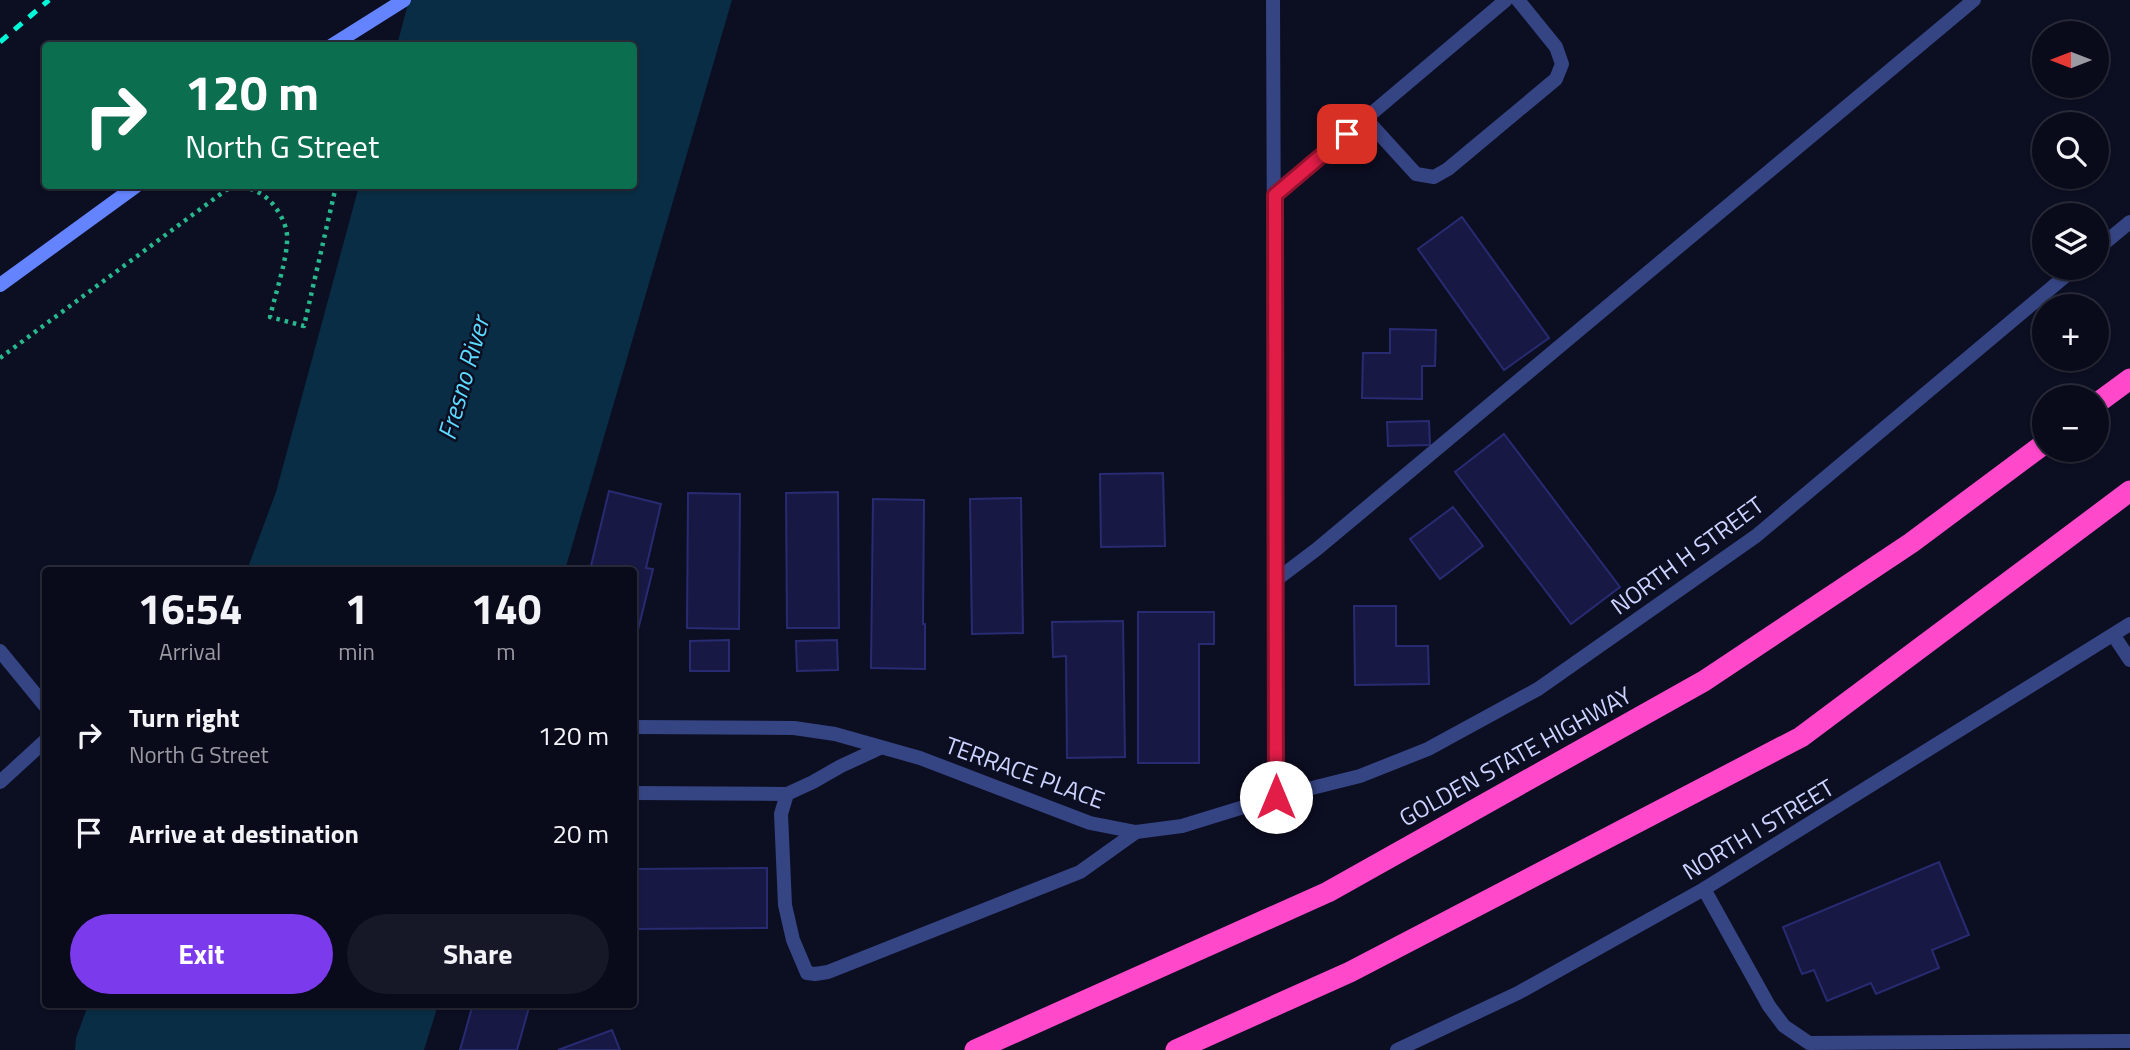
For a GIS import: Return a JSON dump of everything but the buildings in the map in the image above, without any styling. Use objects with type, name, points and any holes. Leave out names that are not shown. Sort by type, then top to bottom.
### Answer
[{"type":"highway","points":[[2109,394],[2130,379]]},
{"type":"highway","name":"GOLDEN STATE HIGHWAY","points":[[975,1050],[1328,892],[1704,681],[1911,543],[2032,452]]},
{"type":"highway","points":[[1176,1050],[1350,972],[1801,737],[2130,491]]},
{"type":"main road","points":[[337,42],[404,0]]},
{"type":"main road","points":[[0,285],[132,189]]},
{"type":"street","points":[[1273,0],[1276,797]]},
{"type":"street","points":[[1275,195],[1506,0]]},
{"type":"street","points":[[1366,118],[1416,174],[1434,177],[1448,169],[1556,79],[1562,64],[1556,47],[1518,0]]},
{"type":"street","points":[[1276,580],[1975,0]]},
{"type":"street","points":[[2109,239],[2130,222]]},
{"type":"street","name":"NORTH H STREET","points":[[1276,797],[1360,776],[1428,749],[1538,689],[1756,536],[2061,280]]},
{"type":"street","name":"NORTH I STREET","points":[[1396,1050],[1518,993],[1704,890],[2130,624]]},
{"type":"street","points":[[2114,636],[2130,660]]},
{"type":"street","points":[[0,651],[42,702]]},
{"type":"street","name":"TERRACE PLACE","points":[[637,727],[794,729],[835,734],[920,758],[1090,823],[1136,832],[1182,826],[1276,797]]},
{"type":"street","points":[[0,782],[42,744]]},
{"type":"street","points":[[637,793],[787,794],[880,748]]},
{"type":"street","points":[[787,794],[781,814],[785,905],[793,940],[807,973],[815,975],[1080,872],[1136,832]]},
{"type":"street","points":[[1704,890],[1769,1006],[1784,1026],[1809,1043],[2130,1041]]},
{"type":"path","points":[[0,358],[228,189]]},
{"type":"path","points":[[252,189],[269,199],[277,209],[286,228],[288,241],[270,317],[304,326],[335,189]]},
{"type":"water","name":"Fresno River","points":[[409,0],[732,0],[566,567],[248,567],[276,492],[358,189],[637,189],[637,42],[398,42]]},
{"type":"water","points":[[87,1008],[437,1008],[424,1050],[75,1050],[76,1038]]},
{"type":"railway","points":[[0,42],[49,0]]},
{"type":"route","points":[[1276,797],[1275,195],[1347,134]]}]
